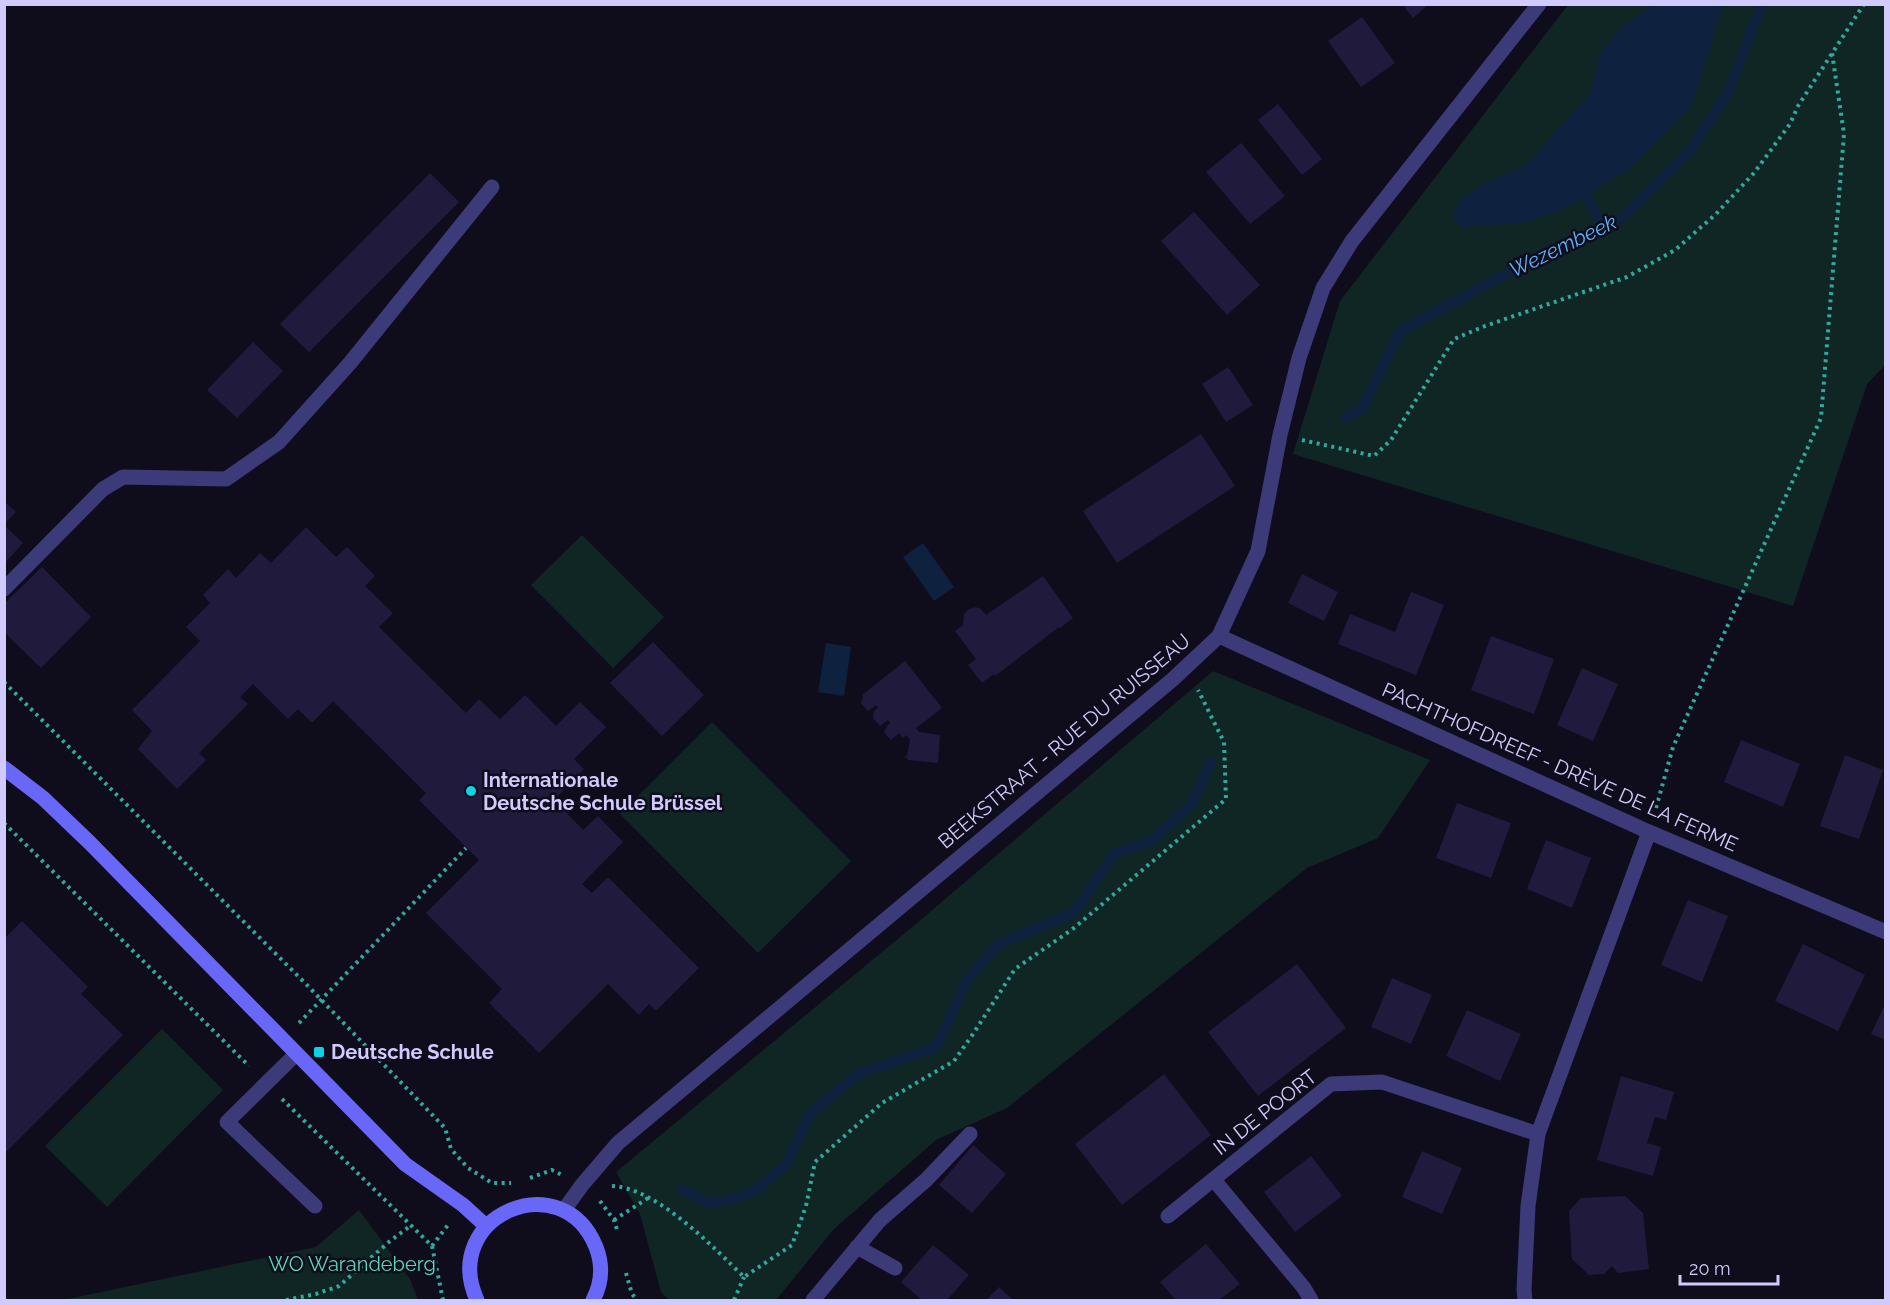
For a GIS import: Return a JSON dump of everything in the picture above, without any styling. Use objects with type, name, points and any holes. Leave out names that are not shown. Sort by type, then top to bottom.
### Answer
[{"type":"main road","points":[[4,768],[43,798],[95,849],[405,1164],[463,1205],[486,1226]]},
{"type":"main road","points":[[477,1300],[469,1272],[474,1246],[486,1226],[503,1212],[533,1204],[564,1210],[580,1222],[592,1237],[599,1255],[601,1275],[594,1300]]},
{"type":"street","name":"BEEKSTRAAT - RUE DU RUISSEAU","points":[[564,1210],[618,1143],[1172,681],[1218,636],[1258,550],[1280,435],[1299,358],[1323,288],[1352,242],[1539,4]]},
{"type":"street","points":[[4,590],[103,489],[123,477],[226,479],[279,442],[350,363],[492,187]]},
{"type":"street","name":"PACHTHOFDREEF - DRÈVE DE LA FERME","points":[[1218,636],[1649,832],[1886,932]]},
{"type":"street","points":[[1526,1300],[1524,1290],[1528,1206],[1538,1134],[1649,832]]},
{"type":"street","points":[[296,1054],[227,1122],[315,1206]]},
{"type":"street","name":"IN DE POORT","points":[[1168,1216],[1331,1084],[1382,1082],[1538,1134]]},
{"type":"street","points":[[813,1300],[880,1220],[926,1180],[970,1134]]},
{"type":"street","points":[[1214,1180],[1304,1288],[1311,1300]]},
{"type":"street","points":[[857,1247],[895,1268]]},
{"type":"path","points":[[1280,435],[1374,456],[1391,440],[1455,339],[1485,326],[1627,277],[1675,250],[1716,214],[1754,173],[1790,124],[1798,106],[1864,4]]},
{"type":"path","points":[[1649,832],[1673,747],[1821,418],[1844,134],[1832,53]]},
{"type":"path","points":[[4,682],[320,999],[445,1128],[451,1149],[468,1168],[492,1184]]},
{"type":"path","points":[[734,1300],[744,1277],[792,1245],[806,1206],[814,1162],[882,1103],[954,1061],[1015,969],[1074,928],[1226,799],[1224,742],[1196,686]]},
{"type":"path","points":[[4,823],[432,1246],[443,1300]]},
{"type":"path","points":[[293,1030],[466,848]]},
{"type":"path","points":[[582,1185],[624,1186],[648,1197],[693,1229],[744,1277]]},
{"type":"path","points":[[614,1220],[648,1197]]},
{"type":"path","points":[[286,1300],[316,1294],[339,1286],[410,1226]]},
{"type":"green space","points":[[1568,5],[1885,5],[1885,365],[1867,384],[1793,606],[1293,454],[1340,301]]},
{"type":"green space","points":[[582,535],[664,617],[613,668],[531,585]]},
{"type":"green space","points":[[1213,671],[1430,760],[1378,838],[1307,868],[1007,1108],[936,1140],[834,1229],[776,1300],[669,1300],[661,1292],[640,1214],[616,1172],[917,923]]},
{"type":"green space","points":[[712,722],[851,861],[758,953],[620,814]]},
{"type":"green space","points":[[162,1029],[223,1090],[107,1207],[45,1146]]},
{"type":"green space","name":"WO Warandeberg","points":[[359,1210],[410,1279],[418,1300],[63,1300],[316,1247]]},
{"type":"water","points":[[1654,4],[1723,5],[1692,105],[1629,169],[1558,212],[1520,223],[1460,227],[1453,216],[1461,200],[1482,184],[1526,165],[1591,93],[1600,53],[1623,26]]},
{"type":"water","points":[[923,543],[954,587],[934,601],[903,557]]},
{"type":"water","points":[[826,643],[851,647],[844,696],[818,692]]},
{"type":"building","points":[[1402,4],[1429,4],[1413,18]]},
{"type":"building","points":[[1362,17],[1395,63],[1361,87],[1328,41]]},
{"type":"building","points":[[1278,104],[1322,159],[1302,175],[1258,120]]},
{"type":"building","points":[[1241,143],[1285,196],[1250,224],[1206,172]]},
{"type":"building","points":[[430,173],[459,202],[309,352],[280,324]]},
{"type":"building","points":[[1194,212],[1260,285],[1227,315],[1161,241]]},
{"type":"building","points":[[253,342],[283,371],[237,418],[207,390]]},
{"type":"building","points":[[1228,367],[1253,405],[1226,422],[1202,384]]},
{"type":"building","points":[[1201,434],[1235,486],[1117,563],[1083,511]]},
{"type":"building","points":[[4,501],[16,512],[4,524]]},
{"type":"building","points":[[4,525],[23,543],[4,564]]},
{"type":"building","points":[[306,527],[336,557],[347,547],[375,576],[365,586],[393,613],[379,627],[466,713],[479,699],[500,719],[525,695],[556,726],[580,702],[606,727],[574,759],[584,769],[554,800],[583,830],[598,816],[623,842],[582,884],[592,893],[608,877],[699,968],[656,1011],[649,1004],[639,1015],[608,984],[539,1053],[489,1003],[502,989],[426,913],[479,860],[419,800],[426,793],[333,701],[312,723],[298,709],[288,719],[253,684],[240,697],[248,704],[199,753],[206,760],[177,789],[138,749],[152,731],[132,710],[200,641],[186,627],[210,603],[203,595],[228,569],[236,578],[260,553],[271,563]]},
{"type":"building","points":[[42,567],[91,617],[41,668],[4,632],[4,604]]},
{"type":"building","points":[[1302,574],[1338,592],[1324,621],[1288,603]]},
{"type":"building","points":[[1043,576],[1073,618],[995,676],[994,674],[982,683],[968,665],[976,659],[955,631],[963,625],[964,614],[976,607],[986,615]]},
{"type":"building","points":[[1411,592],[1444,605],[1416,675],[1338,644],[1350,614],[1395,632]]},
{"type":"building","points":[[1491,636],[1554,659],[1534,714],[1471,690]]},
{"type":"building","points":[[653,642],[704,695],[662,736],[610,683]]},
{"type":"building","points":[[905,661],[942,708],[916,728],[919,732],[940,735],[938,763],[907,760],[905,755],[907,756],[910,739],[906,735],[903,738],[899,733],[891,740],[884,732],[890,723],[888,720],[880,726],[873,718],[874,711],[878,708],[876,705],[868,711],[861,703],[862,695]]},
{"type":"building","points":[[1582,668],[1618,684],[1593,741],[1557,725]]},
{"type":"building","points":[[1741,740],[1800,764],[1783,807],[1724,782]]},
{"type":"building","points":[[1845,755],[1883,770],[1859,839],[1820,826]]},
{"type":"building","points":[[1457,803],[1511,823],[1491,878],[1436,858]]},
{"type":"building","points":[[1546,840],[1591,858],[1572,908],[1527,889]]},
{"type":"building","points":[[1688,900],[1728,916],[1702,982],[1661,965]]},
{"type":"building","points":[[22,921],[88,987],[81,994],[123,1035],[4,1154],[4,939]]},
{"type":"building","points":[[1803,944],[1865,975],[1838,1031],[1775,1001]]},
{"type":"building","points":[[1297,964],[1346,1028],[1258,1096],[1208,1032]]},
{"type":"building","points":[[1392,978],[1432,995],[1411,1044],[1371,1027]]},
{"type":"building","points":[[1886,1002],[1886,1040],[1871,1034]]},
{"type":"building","points":[[1467,1010],[1521,1034],[1500,1081],[1446,1056]]},
{"type":"building","points":[[1164,1074],[1211,1135],[1122,1205],[1075,1144]]},
{"type":"building","points":[[1621,1076],[1674,1092],[1666,1120],[1655,1117],[1647,1143],[1661,1147],[1653,1176],[1597,1160]]},
{"type":"building","points":[[973,1145],[1006,1174],[972,1213],[939,1185]]},
{"type":"building","points":[[1422,1151],[1462,1168],[1442,1214],[1402,1197]]},
{"type":"building","points":[[1311,1156],[1342,1196],[1295,1232],[1264,1192]]},
{"type":"building","points":[[1625,1196],[1643,1213],[1649,1269],[1618,1273],[1612,1266],[1604,1274],[1589,1275],[1572,1259],[1569,1211],[1581,1198]]},
{"type":"building","points":[[1206,1244],[1240,1284],[1219,1300],[1176,1300],[1160,1282]]},
{"type":"building","points":[[933,1245],[969,1275],[947,1300],[922,1300],[901,1282]]},
{"type":"building","points":[[999,1287],[1013,1300],[986,1300]]},
{"type":"waterway","name":"Wezembeek","points":[[1345,417],[1362,409],[1400,331],[1560,245],[1623,217],[1690,151],[1728,92],[1762,4]]},
{"type":"waterway","points":[[1586,195],[1603,226]]},
{"type":"waterway","name":"Wezembeek","points":[[682,1190],[710,1203],[729,1200],[753,1192],[786,1165],[810,1114],[858,1074],[936,1047],[968,979],[1000,943],[1074,913],[1114,854],[1153,840],[1193,802],[1211,762]]},
{"type":"place","name":"Internationale Deutsche Schule Brüssel","points":[[471,791]]},
{"type":"place","name":"Deutsche Schule","points":[[319,1052]]}]
